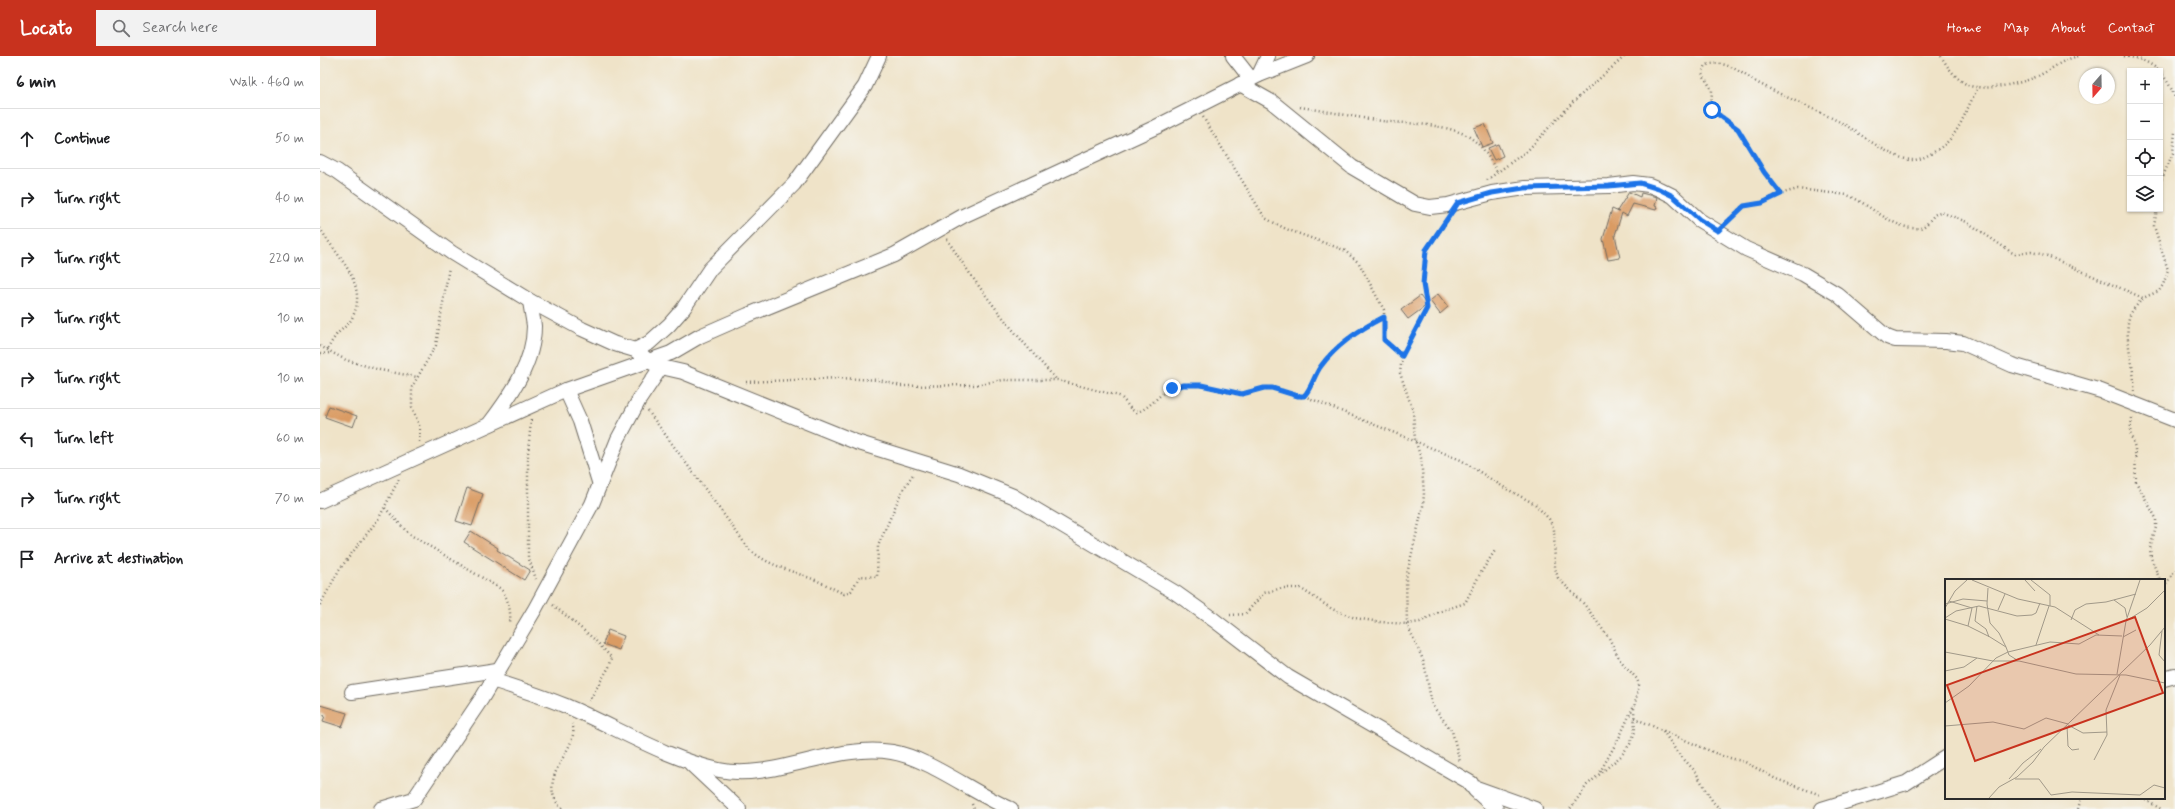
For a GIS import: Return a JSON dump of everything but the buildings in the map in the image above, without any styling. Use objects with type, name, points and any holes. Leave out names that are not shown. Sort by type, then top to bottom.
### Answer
[{"type":"street","points":[[635,350],[649,342],[669,325],[684,309],[710,269],[794,184],[865,86],[879,56]]},
{"type":"street","points":[[1232,56],[1250,79],[1272,102],[1342,160],[1402,198],[1415,204],[1430,207],[1458,203],[1492,193],[1524,188],[1609,186],[1640,183],[1659,189],[1673,196],[1700,220],[1746,248],[1803,274],[1836,294],[1887,337],[1895,340],[1946,340],[1963,343],[2012,365],[2101,391],[2175,420]]},
{"type":"street","points":[[1250,79],[1268,56]]},
{"type":"street","points":[[320,501],[566,390],[656,364],[748,315],[894,255],[963,216],[1196,107],[1250,79],[1307,56]]},
{"type":"street","points":[[320,162],[337,171],[452,253],[530,301],[582,329],[615,344],[635,350],[656,364],[683,372],[856,442],[959,474],[1013,496],[1176,593],[1288,677],[1467,782],[1536,809]]},
{"type":"street","points":[[489,425],[512,394],[522,375],[530,351],[534,326],[530,301]]},
{"type":"street","points":[[381,809],[410,804],[495,675],[543,593],[592,504],[618,439],[656,364]]},
{"type":"street","points":[[566,390],[580,421],[600,485]]},
{"type":"street","points":[[352,692],[495,675],[689,762],[720,770],[736,772],[760,770],[838,754],[869,750],[892,752],[916,760],[987,799],[1011,809]]},
{"type":"street","points":[[2165,678],[2175,676]]},
{"type":"street","points":[[1824,802],[1906,783],[1945,758]]},
{"type":"street","points":[[689,762],[739,809]]},
{"type":"street","points":[[1467,782],[1496,809]]},
{"type":"path","points":[[1486,181],[1528,150],[1572,104],[1625,56]]},
{"type":"path","points":[[1941,56],[1946,65],[1962,82],[1978,88],[2018,84],[2042,74],[2064,60],[2078,56]]},
{"type":"path","points":[[2124,56],[2140,58],[2151,62],[2163,73],[2175,98]]},
{"type":"path","points":[[1781,194],[1764,172],[1738,129],[1711,108],[1712,90],[1702,73],[1706,65],[1719,63],[1735,68],[1758,83],[1844,124],[1891,153],[1911,160],[1920,159],[1944,145],[1957,129],[1978,88]]},
{"type":"path","points":[[1294,105],[1381,121],[1444,129],[1465,135],[1478,144],[1488,154],[1497,172]]},
{"type":"path","points":[[1196,107],[1213,132],[1265,218],[1286,229],[1344,250],[1359,263],[1382,305],[1384,317],[1384,340],[1402,356]]},
{"type":"path","points":[[2163,177],[2173,153],[2175,132]]},
{"type":"path","points":[[1718,231],[1744,206],[1762,203],[1781,194],[1806,189],[1847,195],[1881,216],[1914,228],[1924,227],[1937,213],[1944,212],[1967,222],[2015,254],[2031,252],[2046,255],[2143,298]]},
{"type":"path","points":[[1458,203],[1426,250],[1423,284],[1427,308],[1402,356],[1400,373],[1413,412],[1415,440],[1420,458],[1424,493],[1424,506],[1406,578],[1407,624],[1424,662],[1432,705],[1452,731],[1467,782]]},
{"type":"path","points":[[2156,212],[2154,226],[2168,270],[2163,285],[2159,291],[2143,298],[2132,311],[2128,325],[2135,377],[2130,432],[2135,448],[2136,482],[2156,518],[2156,527],[2150,549],[2151,558],[2160,579]]},
{"type":"path","points":[[320,228],[353,278],[356,299],[356,307],[352,318],[336,335],[328,350]]},
{"type":"path","points":[[941,229],[971,277],[1020,340],[1057,380]]},
{"type":"path","points":[[320,606],[339,570],[385,508],[411,461],[420,428],[411,400],[412,388],[437,340],[440,310],[452,253]]},
{"type":"path","points":[[1304,396],[1320,367],[1329,357],[1361,328],[1384,317]]},
{"type":"path","points":[[320,346],[328,350],[330,353]]},
{"type":"path","points":[[320,354],[330,353],[346,360],[380,370],[417,377]]},
{"type":"path","points":[[720,387],[746,382],[839,378],[879,380],[901,386],[975,385],[1003,380],[1057,380],[1119,396],[1124,399],[1131,410],[1137,412],[1144,410],[1159,396],[1172,388],[1183,385],[1201,385],[1242,394],[1264,388],[1272,388],[1298,396],[1304,396],[1461,460],[1505,488],[1535,504],[1545,513],[1554,528],[1554,568],[1558,578],[1584,604],[1608,638],[1620,660],[1637,679],[1638,686],[1634,718],[1634,732],[1630,744],[1621,756],[1598,774],[1587,785],[1570,809]]},
{"type":"path","points":[[639,400],[749,549],[774,566],[809,577],[844,594],[851,591],[860,576],[876,577],[878,546],[890,522],[902,491],[921,462]]},
{"type":"path","points":[[532,405],[528,453],[528,557],[533,574],[543,593],[557,611],[583,630],[612,658],[609,667],[581,714]]},
{"type":"path","points":[[385,508],[409,534],[501,589],[507,597],[510,607],[510,625]]},
{"type":"path","points":[[1214,620],[1245,614],[1264,593],[1282,588],[1300,588],[1332,609],[1355,618],[1407,624],[1420,622],[1439,612],[1465,603],[1480,574],[1496,549]]},
{"type":"path","points":[[2165,585],[2175,570]]},
{"type":"path","points":[[1598,774],[1614,748],[1636,701]]},
{"type":"path","points":[[562,809],[554,798],[553,782],[558,763],[570,746],[574,729],[566,706]]},
{"type":"path","points":[[1634,718],[1722,756],[1745,762],[1824,802]]},
{"type":"path","points":[[1663,730],[1677,752],[1695,771],[1713,802],[1720,809]]},
{"type":"path","points":[[2078,809],[2081,799]]},
{"type":"path","points":[[2144,799],[2162,809]]},
{"type":"route","points":[[1172,388],[1183,385],[1201,385],[1216,387],[1228,392],[1242,394],[1264,388],[1272,388],[1301,397],[1304,396],[1320,367],[1329,357],[1361,328],[1384,317],[1384,340],[1402,356],[1418,322],[1427,308],[1423,284],[1425,255],[1432,239],[1446,223],[1458,203],[1492,193],[1524,188],[1609,186],[1640,183],[1649,185],[1673,196],[1700,220],[1718,231],[1744,206],[1762,203],[1776,195],[1781,194],[1780,191],[1771,183],[1738,129],[1712,110]]}]
